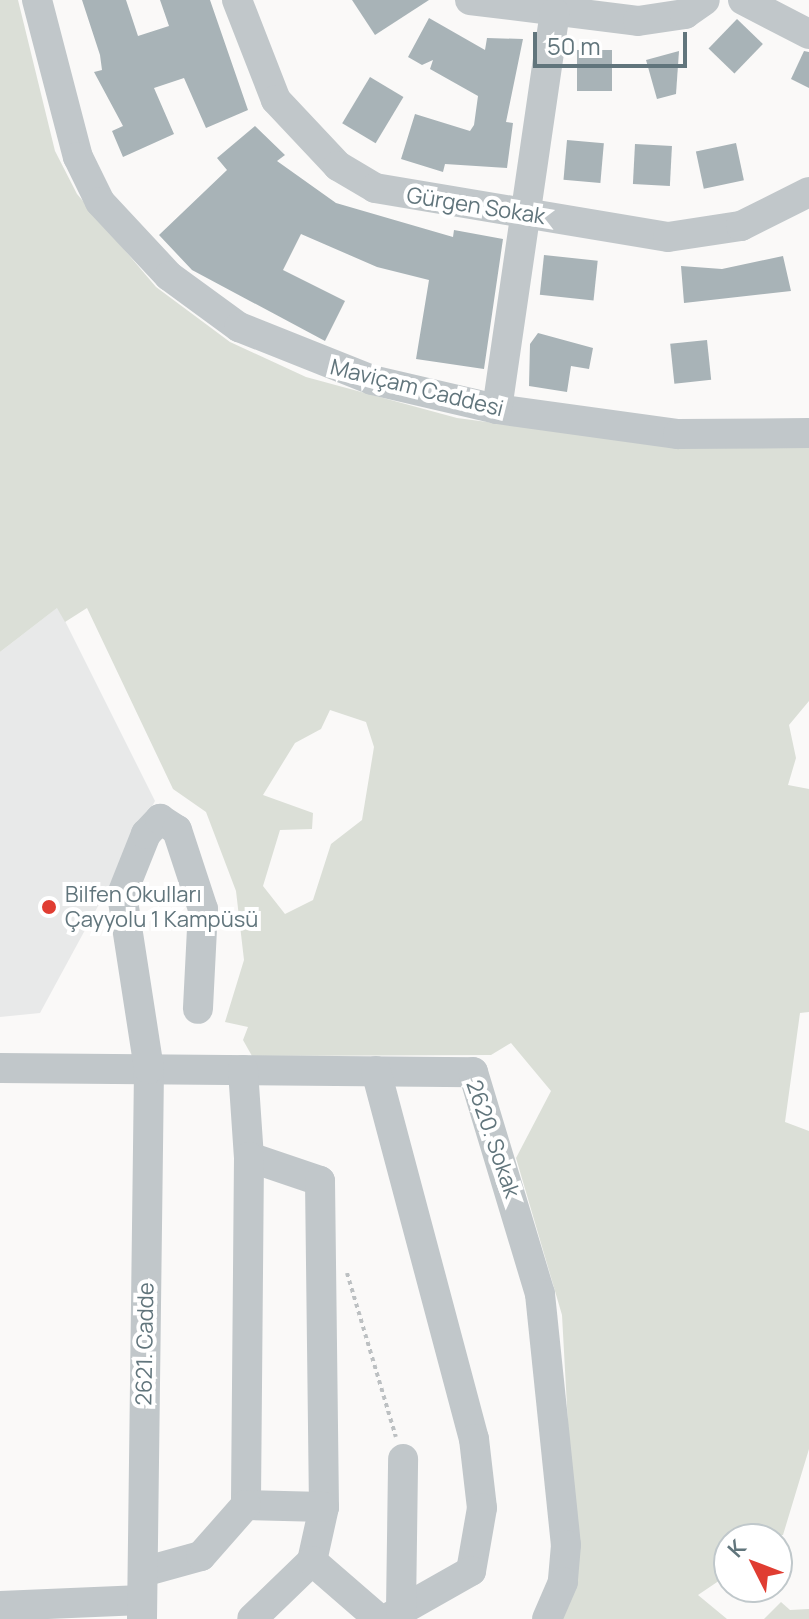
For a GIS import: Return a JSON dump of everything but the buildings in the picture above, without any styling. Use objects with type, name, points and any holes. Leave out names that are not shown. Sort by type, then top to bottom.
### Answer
[{"type":"street","name":"Maviçam Caddesi","points":[[37,0],[87,180],[169,276],[239,327],[325,365],[497,409],[678,434],[809,433]]},
{"type":"street","name":"Gürgen Sokak","points":[[237,0],[276,100],[353,178],[400,194],[685,237],[741,226],[809,192]]},
{"type":"street","points":[[470,0],[555,13],[652,21],[705,0]]},
{"type":"street","points":[[743,0],[809,34]]},
{"type":"street","points":[[497,409],[555,13]]},
{"type":"street","name":"2621. Cadde","points":[[142,1597],[149,1069],[122,894],[146,834],[160,819],[177,830],[203,909],[198,1009]]},
{"type":"street","name":"2620. Sokak","points":[[0,1068],[473,1072],[533,1262],[566,1545],[563,1582],[547,1619]]},
{"type":"street","points":[[0,1606],[142,1597],[201,1556],[246,1505],[249,1157],[243,1070]]},
{"type":"street","points":[[376,1071],[474,1439],[482,1508],[471,1571],[389,1616]]},
{"type":"street","points":[[249,1157],[320,1181],[324,1507],[312,1561],[252,1619]]},
{"type":"street","points":[[389,1616],[403,1459]]},
{"type":"street","points":[[246,1505],[324,1507]]},
{"type":"street","points":[[312,1561],[389,1616]]},
{"type":"path","points":[[346,1269],[403,1459]]},
{"type":"shaded area","points":[[0,0],[18,0],[55,151],[77,194],[156,287],[230,342],[306,377],[457,418],[662,445],[809,448],[809,701],[789,725],[796,758],[788,785],[809,789],[809,1012],[800,1013],[785,1122],[809,1131],[809,1449],[787,1523],[713,1523],[713,1585],[698,1595],[727,1619],[561,1619],[574,1535],[562,1315],[516,1158],[551,1091],[511,1043],[491,1055],[252,1056],[243,1040],[248,1027],[225,1022],[244,960],[236,891],[206,812],[173,789],[87,608],[65,622],[57,608],[0,652]],"holes":[[[330,710],[366,722],[374,747],[362,820],[331,844],[313,900],[285,914],[263,886],[280,830],[312,829],[313,813],[263,795],[295,743],[321,729]]]},
{"type":"shaded area","name":"Bilfen Okulları Çayyolu 1 Kampüsü","points":[[58,607],[155,801],[40,1013],[0,1017],[0,652]]},
{"type":"shaded area","points":[[780,1603],[790,1610],[809,1609],[809,1619],[764,1619]]},
{"type":"place","name":"Bilfen Okulları Çayyolu 1 Kampüsü","points":[[49,907]]}]
